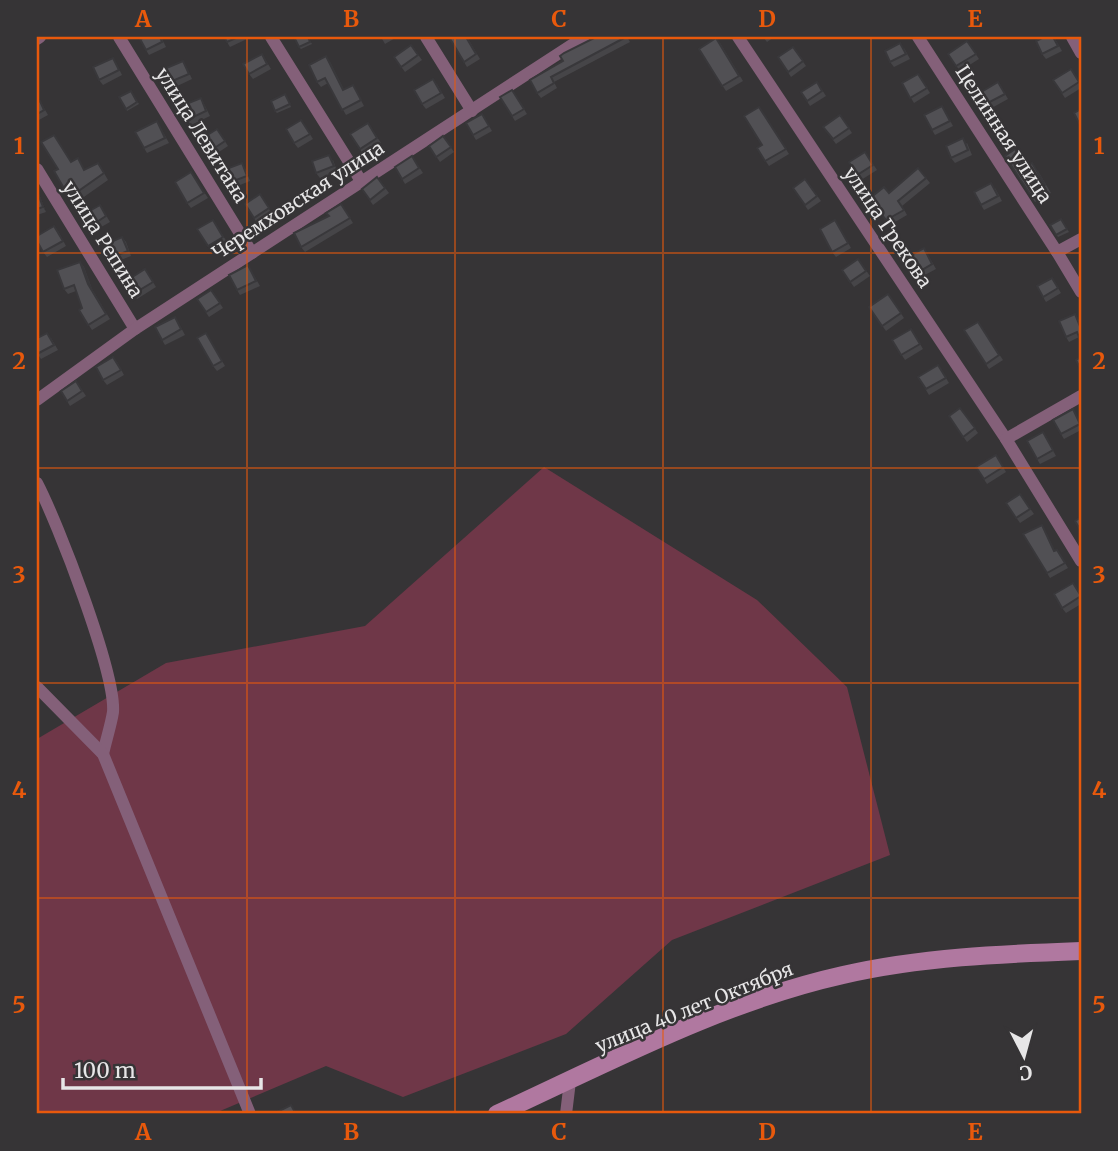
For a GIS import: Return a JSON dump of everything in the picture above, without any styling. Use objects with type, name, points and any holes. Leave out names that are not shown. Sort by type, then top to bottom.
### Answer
[{"type":"main road","name":"улица 40 лет Октября","points":[[497,1114],[642,1047],[739,1008],[840,975],[925,960],[1081,951]]},
{"type":"street","name":"улица Левитана","points":[[119,37],[252,253]]},
{"type":"street","points":[[271,37],[361,181]]},
{"type":"street","points":[[426,37],[472,111]]},
{"type":"street","name":"улица Грекова","points":[[737,37],[1006,439],[1081,561]]},
{"type":"street","name":"Целинная улица","points":[[918,37],[1081,292]]},
{"type":"street","points":[[1072,37],[1081,53]]},
{"type":"street","name":"Черемховская улица","points":[[37,400],[135,329],[580,38]]},
{"type":"street","name":"улица Репина","points":[[37,169],[135,329]]},
{"type":"street","points":[[1057,252],[1081,239]]},
{"type":"street","points":[[1006,439],[1081,396]]},
{"type":"street","points":[[37,483],[61,539],[110,679],[113,711],[103,754]]},
{"type":"street","points":[[37,687],[103,754],[250,1114]]},
{"type":"street","points":[[566,1114],[570,1081]]},
{"type":"shaded area","points":[[544,467],[757,600],[847,687],[890,855],[672,940],[566,1034],[403,1097],[326,1066],[213,1114],[37,1114],[37,739],[166,663],[365,626]]},
{"type":"building","points":[[160,37],[162,42],[146,50],[140,39]]},
{"type":"building","points":[[224,37],[238,37],[227,42]]},
{"type":"building","points":[[294,37],[308,37],[310,42],[299,47]]},
{"type":"building","points":[[449,37],[466,37],[476,54],[464,62]]},
{"type":"building","points":[[596,37],[626,37],[551,77],[554,83],[537,93],[530,80],[563,61],[560,56],[564,53]]},
{"type":"building","points":[[1053,37],[1058,46],[1042,54],[1036,41]]},
{"type":"building","points":[[716,38],[739,76],[722,86],[699,49]]},
{"type":"building","points":[[967,41],[976,54],[956,66],[948,54]]},
{"type":"building","points":[[900,43],[906,54],[890,62],[885,51]]},
{"type":"building","points":[[411,45],[418,55],[401,67],[394,57]]},
{"type":"building","points":[[793,47],[803,61],[788,72],[778,57]]},
{"type":"building","points":[[262,54],[267,64],[249,74],[243,64]]},
{"type":"building","points":[[326,56],[343,90],[353,85],[361,100],[342,110],[325,78],[317,82],[309,65]]},
{"type":"building","points":[[113,58],[119,70],[99,80],[93,67]]},
{"type":"building","points":[[183,61],[189,74],[170,82],[164,69]]},
{"type":"building","points":[[1071,69],[1079,82],[1062,93],[1053,80]]},
{"type":"building","points":[[918,74],[927,88],[910,98],[902,83]]},
{"type":"building","points":[[433,79],[441,93],[422,104],[414,90]]},
{"type":"building","points":[[817,82],[822,91],[807,101],[801,92]]},
{"type":"building","points":[[998,82],[1005,94],[984,105],[978,94]]},
{"type":"building","points":[[512,90],[524,109],[512,116],[500,97]]},
{"type":"building","points":[[131,91],[137,102],[126,109],[119,97]]},
{"type":"building","points":[[285,94],[290,104],[275,111],[271,101]]},
{"type":"building","points":[[201,98],[206,111],[187,120],[181,106]]},
{"type":"building","points":[[40,101],[44,110],[37,114],[37,102]]},
{"type":"building","points":[[942,106],[950,121],[932,130],[924,115]]},
{"type":"building","points":[[759,107],[786,149],[765,161],[757,148],[762,145],[744,116]]},
{"type":"building","points":[[1081,109],[1081,127],[1074,113]]},
{"type":"building","points":[[482,114],[489,126],[473,135],[466,123]]},
{"type":"building","points":[[840,115],[849,128],[833,139],[823,127]]},
{"type":"building","points":[[301,120],[310,134],[294,143],[286,129]]},
{"type":"building","points":[[157,121],[165,138],[144,148],[135,132]]},
{"type":"building","points":[[368,123],[377,138],[360,149],[350,134]]},
{"type":"building","points":[[217,129],[225,141],[210,151],[201,139]]},
{"type":"building","points":[[54,135],[71,162],[78,158],[84,170],[98,163],[104,173],[77,192],[74,188],[66,192],[54,171],[58,169],[41,142]]},
{"type":"building","points":[[443,136],[451,147],[436,157],[429,146]]},
{"type":"building","points":[[963,138],[968,150],[951,158],[946,146]]},
{"type":"building","points":[[1015,149],[1026,167],[1032,163],[1045,185],[1030,194],[1005,156]]},
{"type":"building","points":[[865,152],[873,165],[857,175],[849,162]]},
{"type":"building","points":[[329,155],[334,166],[316,173],[312,161]]},
{"type":"building","points":[[412,156],[419,168],[402,179],[395,167]]},
{"type":"building","points":[[242,163],[247,176],[231,182],[226,169]]},
{"type":"building","points":[[918,168],[926,178],[898,201],[904,210],[886,220],[869,199],[884,187],[889,193]]},
{"type":"building","points":[[191,172],[204,193],[187,203],[175,182]]},
{"type":"building","points":[[377,177],[385,188],[370,200],[362,189]]},
{"type":"building","points":[[805,179],[817,196],[805,205],[793,188]]},
{"type":"building","points":[[991,183],[998,196],[981,205],[974,192]]},
{"type":"building","points":[[37,191],[43,207],[37,209]]},
{"type":"building","points":[[260,194],[269,208],[254,218],[245,204]]},
{"type":"building","points":[[341,204],[350,218],[301,247],[294,233],[329,216],[326,213]]},
{"type":"building","points":[[100,205],[106,216],[92,225],[86,213]]},
{"type":"building","points":[[1061,219],[1067,229],[1056,235],[1050,225]]},
{"type":"building","points":[[213,220],[223,237],[208,246],[197,229]]},
{"type":"building","points":[[835,220],[848,243],[832,252],[820,229]]},
{"type":"building","points":[[54,226],[63,241],[43,252],[37,236]]},
{"type":"building","points":[[122,237],[128,251],[110,258],[104,245]]},
{"type":"building","points":[[924,248],[932,264],[920,271],[911,255]]},
{"type":"building","points":[[858,259],[866,271],[850,282],[842,270]]},
{"type":"building","points":[[80,262],[88,284],[106,314],[88,325],[79,310],[82,308],[74,285],[64,289],[57,270]]},
{"type":"building","points":[[248,265],[256,281],[237,290],[229,275]]},
{"type":"building","points":[[145,269],[153,282],[133,294],[126,281]]},
{"type":"building","points":[[1052,278],[1058,288],[1043,297],[1037,286]]},
{"type":"building","points":[[211,290],[220,303],[206,312],[197,299]]},
{"type":"building","points":[[888,294],[901,313],[882,326],[869,307]]},
{"type":"building","points":[[1075,314],[1081,329],[1081,342],[1077,332],[1066,337],[1059,321]]},
{"type":"building","points":[[175,317],[181,329],[162,340],[155,327]]},
{"type":"building","points":[[978,322],[999,355],[986,364],[964,330]]},
{"type":"building","points":[[911,329],[920,344],[901,355],[892,340]]},
{"type":"building","points":[[47,333],[54,345],[37,354],[37,338]]},
{"type":"building","points":[[206,333],[222,361],[213,366],[197,338]]},
{"type":"building","points":[[113,357],[121,370],[103,380],[96,367]]},
{"type":"building","points":[[1081,357],[1081,370],[1076,360]]},
{"type":"building","points":[[938,365],[946,378],[926,389],[918,377]]},
{"type":"building","points":[[76,381],[82,391],[67,401],[61,391]]},
{"type":"building","points":[[960,408],[975,428],[963,437],[949,416]]},
{"type":"building","points":[[1073,409],[1080,424],[1061,434],[1053,420]]},
{"type":"building","points":[[1043,432],[1053,450],[1037,459],[1027,441]]},
{"type":"building","points":[[996,455],[1003,467],[984,479],[976,467]]},
{"type":"building","points":[[1020,494],[1030,509],[1016,518],[1006,503]]},
{"type":"building","points":[[1081,517],[1081,531],[1075,521]]},
{"type":"building","points":[[1042,525],[1054,551],[1057,550],[1065,563],[1047,573],[1023,534]]},
{"type":"building","points":[[1073,583],[1081,596],[1062,608],[1054,594]]},
{"type":"building","points":[[291,1105],[296,1114],[273,1114]]}]
